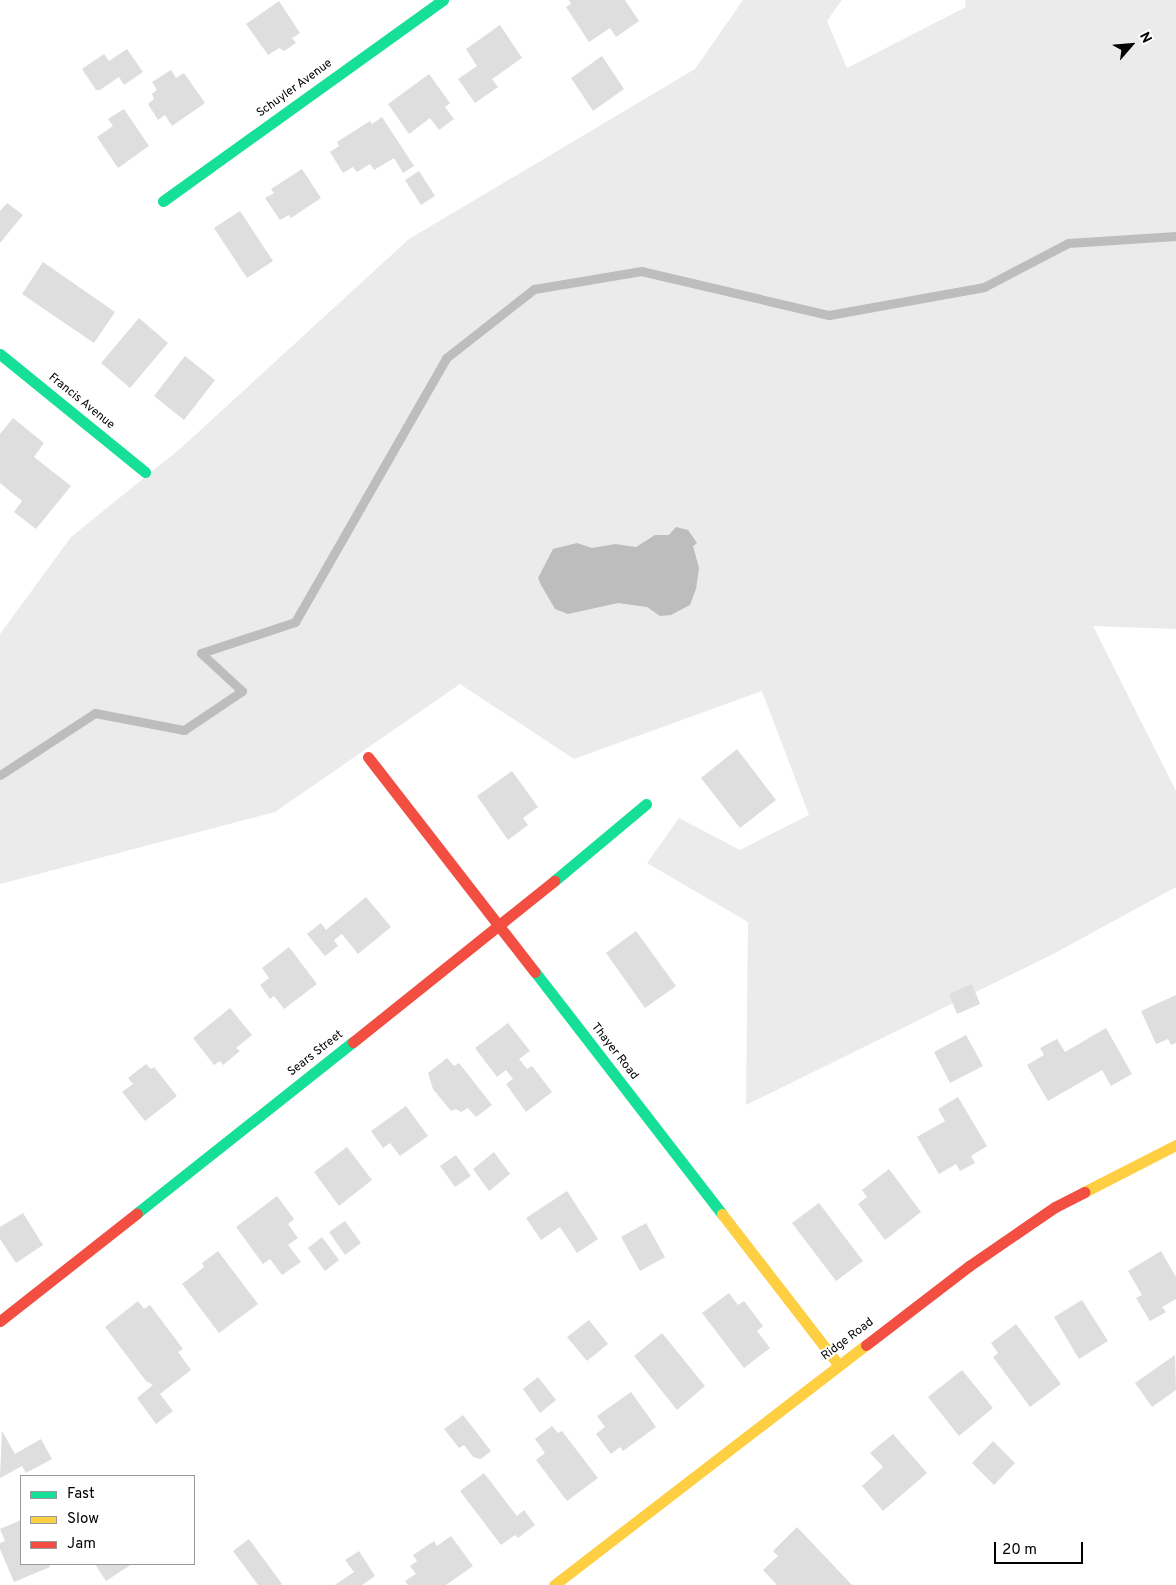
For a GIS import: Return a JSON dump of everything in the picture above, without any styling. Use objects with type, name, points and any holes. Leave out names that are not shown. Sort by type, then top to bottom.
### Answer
[{"type":"street","name":"Schuyler Avenue","points":[[163,201],[443,0]]},
{"type":"street","name":"Francis Avenue","points":[[0,354],[145,472]]},
{"type":"street","name":"Thayer Road","points":[[368,756],[838,1364]]},
{"type":"street","name":"Sears Street","points":[[0,1321],[500,926],[646,804]]},
{"type":"street","name":"Ridge Road","points":[[554,1585],[838,1364],[968,1266],[1055,1207],[1176,1144]]},
{"type":"shaded area","points":[[743,0],[842,0],[827,21],[847,68],[966,7],[965,0],[1176,0],[1176,629],[1093,626],[1176,791],[1176,887],[1055,953],[746,1105],[748,922],[647,863],[679,818],[740,850],[809,815],[762,691],[574,759],[460,684],[275,812],[0,884],[0,634],[71,537],[181,448],[409,239],[695,69]]},
{"type":"shaded area","points":[[676,527],[688,530],[697,543],[693,546],[699,568],[696,589],[690,605],[671,615],[660,616],[647,607],[618,603],[568,614],[555,609],[538,578],[553,549],[577,543],[592,548],[615,544],[636,547],[655,535],[669,535]]},
{"type":"building","points":[[569,0],[625,0],[639,21],[616,37],[610,28],[589,42],[566,7],[571,4]]},
{"type":"building","points":[[279,1],[300,33],[292,38],[296,43],[284,51],[279,48],[268,55],[246,24]]},
{"type":"building","points":[[500,25],[522,58],[492,79],[498,87],[475,103],[458,79],[477,66],[466,49]]},
{"type":"building","points":[[127,49],[143,72],[124,85],[119,77],[100,90],[96,90],[82,69],[104,54],[109,61]]},
{"type":"building","points":[[602,56],[624,89],[593,111],[571,78]]},
{"type":"building","points":[[171,70],[176,78],[184,73],[205,103],[172,126],[165,115],[158,120],[148,104],[154,99],[152,94],[157,90],[152,82]]},
{"type":"building","points":[[429,74],[450,103],[445,107],[454,119],[439,130],[430,118],[409,134],[388,104]]},
{"type":"building","points":[[124,109],[149,146],[118,168],[97,137],[113,126],[108,119]]},
{"type":"building","points":[[382,117],[414,166],[403,173],[394,158],[374,170],[370,164],[357,172],[353,167],[343,173],[330,152],[339,146],[337,142],[370,121],[372,124]]},
{"type":"building","points":[[302,169],[321,198],[291,218],[289,215],[280,220],[265,198],[274,193],[271,189]]},
{"type":"building","points":[[419,171],[435,196],[421,205],[405,180]]},
{"type":"building","points":[[7,203],[23,215],[0,243],[0,211]]},
{"type":"building","points":[[240,211],[273,261],[247,278],[214,228]]},
{"type":"building","points":[[43,262],[115,312],[94,343],[22,294]]},
{"type":"building","points":[[139,318],[168,343],[130,388],[101,363]]},
{"type":"building","points":[[185,356],[215,380],[184,420],[154,396]]},
{"type":"building","points":[[13,418],[44,443],[34,457],[71,486],[36,529],[14,512],[22,501],[0,483],[0,434]]},
{"type":"building","points":[[737,749],[776,800],[740,828],[701,778]]},
{"type":"building","points":[[512,771],[538,807],[523,818],[528,825],[508,840],[477,796]]},
{"type":"building","points":[[366,897],[391,927],[358,954],[342,934],[334,940],[338,946],[325,956],[307,934],[321,923],[326,930]]},
{"type":"building","points":[[636,931],[676,986],[645,1008],[606,953]]},
{"type":"building","points":[[289,947],[317,984],[284,1009],[274,996],[270,999],[260,985],[269,978],[262,968]]},
{"type":"building","points":[[972,984],[980,1004],[957,1014],[949,994]]},
{"type":"building","points":[[1176,995],[1176,1043],[1171,1045],[1168,1039],[1156,1044],[1141,1011]]},
{"type":"building","points":[[230,1008],[252,1035],[236,1048],[240,1051],[223,1065],[220,1061],[214,1065],[193,1038]]},
{"type":"building","points":[[508,1023],[530,1051],[519,1059],[527,1069],[532,1066],[552,1092],[526,1112],[506,1084],[513,1079],[506,1070],[497,1077],[475,1048]]},
{"type":"building","points":[[1106,1028],[1132,1074],[1111,1086],[1102,1070],[1048,1101],[1027,1065],[1044,1055],[1040,1048],[1057,1039],[1065,1052]]},
{"type":"building","points":[[966,1035],[983,1066],[950,1083],[934,1052]]},
{"type":"building","points":[[447,1058],[454,1066],[459,1063],[492,1105],[476,1117],[468,1108],[461,1112],[456,1109],[451,1111],[433,1089],[428,1073]]},
{"type":"building","points":[[146,1064],[151,1069],[154,1067],[177,1096],[145,1121],[122,1092],[133,1084],[128,1078]]},
{"type":"building","points":[[958,1097],[987,1146],[971,1156],[975,1163],[960,1171],[956,1164],[939,1174],[917,1137],[945,1121],[938,1109]]},
{"type":"building","points":[[406,1106],[428,1136],[400,1156],[390,1143],[383,1148],[371,1131]]},
{"type":"building","points":[[347,1147],[372,1180],[339,1206],[314,1172]]},
{"type":"building","points":[[494,1152],[510,1174],[489,1191],[473,1169]]},
{"type":"building","points":[[456,1155],[471,1176],[455,1187],[440,1166]]},
{"type":"building","points":[[889,1169],[921,1212],[885,1240],[858,1204],[867,1197],[862,1190]]},
{"type":"building","points":[[567,1191],[598,1239],[577,1253],[560,1227],[541,1240],[526,1218]]},
{"type":"building","points":[[277,1196],[294,1219],[288,1224],[298,1238],[288,1245],[301,1262],[282,1275],[270,1259],[263,1264],[236,1227]]},
{"type":"building","points":[[819,1203],[863,1261],[836,1281],[792,1223]]},
{"type":"building","points":[[23,1213],[43,1245],[16,1263],[0,1239],[0,1227]]},
{"type":"building","points":[[345,1221],[361,1243],[345,1255],[329,1232]]},
{"type":"building","points":[[646,1223],[665,1257],[640,1271],[621,1237]]},
{"type":"building","points":[[322,1237],[339,1260],[325,1271],[308,1248]]},
{"type":"building","points":[[218,1251],[258,1304],[219,1333],[182,1284],[204,1267],[202,1263]]},
{"type":"building","points":[[1161,1251],[1176,1277],[1176,1299],[1162,1307],[1166,1312],[1150,1321],[1136,1298],[1142,1295],[1128,1271]]},
{"type":"building","points":[[729,1293],[738,1305],[744,1301],[763,1326],[757,1331],[770,1348],[744,1368],[702,1313]]},
{"type":"building","points":[[1082,1300],[1108,1341],[1079,1359],[1054,1317]]},
{"type":"building","points":[[138,1301],[144,1309],[150,1305],[183,1349],[178,1352],[191,1370],[160,1394],[173,1411],[156,1424],[137,1398],[153,1385],[146,1381],[105,1327]]},
{"type":"building","points":[[589,1320],[608,1344],[587,1361],[567,1337]]},
{"type":"building","points":[[1016,1324],[1061,1384],[1030,1407],[993,1357],[998,1353],[991,1343]]},
{"type":"building","points":[[662,1333],[705,1386],[677,1410],[634,1356]]},
{"type":"building","points":[[1175,1355],[1176,1390],[1152,1407],[1135,1383]]},
{"type":"building","points":[[962,1370],[993,1408],[959,1436],[928,1397]]},
{"type":"building","points":[[538,1377],[556,1400],[540,1413],[523,1389]]},
{"type":"building","points":[[631,1392],[656,1427],[623,1451],[620,1447],[611,1454],[596,1434],[605,1427],[597,1416]]},
{"type":"building","points":[[463,1415],[491,1451],[481,1459],[473,1457],[464,1445],[459,1448],[444,1429]]},
{"type":"building","points":[[552,1426],[558,1433],[562,1431],[598,1478],[567,1501],[536,1460],[545,1453],[535,1439]]},
{"type":"building","points":[[2,1431],[15,1454],[41,1439],[52,1459],[26,1473],[22,1466],[0,1478]]},
{"type":"building","points":[[893,1434],[927,1473],[883,1511],[862,1486],[883,1467],[870,1453]]},
{"type":"building","points":[[993,1441],[1015,1463],[994,1485],[972,1463]]},
{"type":"building","points":[[484,1473],[517,1516],[524,1510],[535,1525],[518,1538],[515,1535],[501,1545],[460,1491]]},
{"type":"building","points":[[20,1520],[20,1565],[49,1565],[50,1567],[14,1582],[0,1549],[0,1543],[5,1541],[0,1529]]},
{"type":"building","points":[[797,1527],[852,1585],[777,1585],[763,1570],[778,1556],[773,1551]]},
{"type":"building","points":[[451,1536],[473,1566],[446,1585],[408,1585],[405,1581],[416,1574],[410,1566],[417,1561],[413,1555],[434,1541],[437,1546]]},
{"type":"building","points":[[249,1539],[282,1584],[258,1585],[233,1551]]},
{"type":"building","points":[[359,1551],[375,1576],[362,1585],[335,1585],[354,1572],[345,1560]]},
{"type":"building","points":[[96,1565],[130,1565],[106,1581]]},
{"type":"waterway","points":[[0,775],[95,713],[184,730],[242,691],[201,653],[295,622],[446,358],[534,289],[641,271],[829,315],[984,287],[1068,243],[1176,236]]},
{"type":"traffic: fast","points":[[163,201],[443,0]]},
{"type":"traffic: fast","points":[[0,354],[145,472]]},
{"type":"traffic: fast","points":[[554,881],[646,804]]},
{"type":"traffic: fast","points":[[535,972],[722,1214]]},
{"type":"traffic: fast","points":[[137,1213],[353,1042]]},
{"type":"traffic: slow","points":[[1084,1192],[1176,1145]]},
{"type":"traffic: slow","points":[[722,1214],[838,1364]]},
{"type":"traffic: slow","points":[[554,1585],[866,1345]]},
{"type":"traffic: jam","points":[[368,757],[535,972]]},
{"type":"traffic: jam","points":[[353,1042],[554,881]]},
{"type":"traffic: jam","points":[[866,1345],[969,1266],[1055,1207],[1084,1192]]},
{"type":"traffic: jam","points":[[0,1321],[137,1213]]}]
